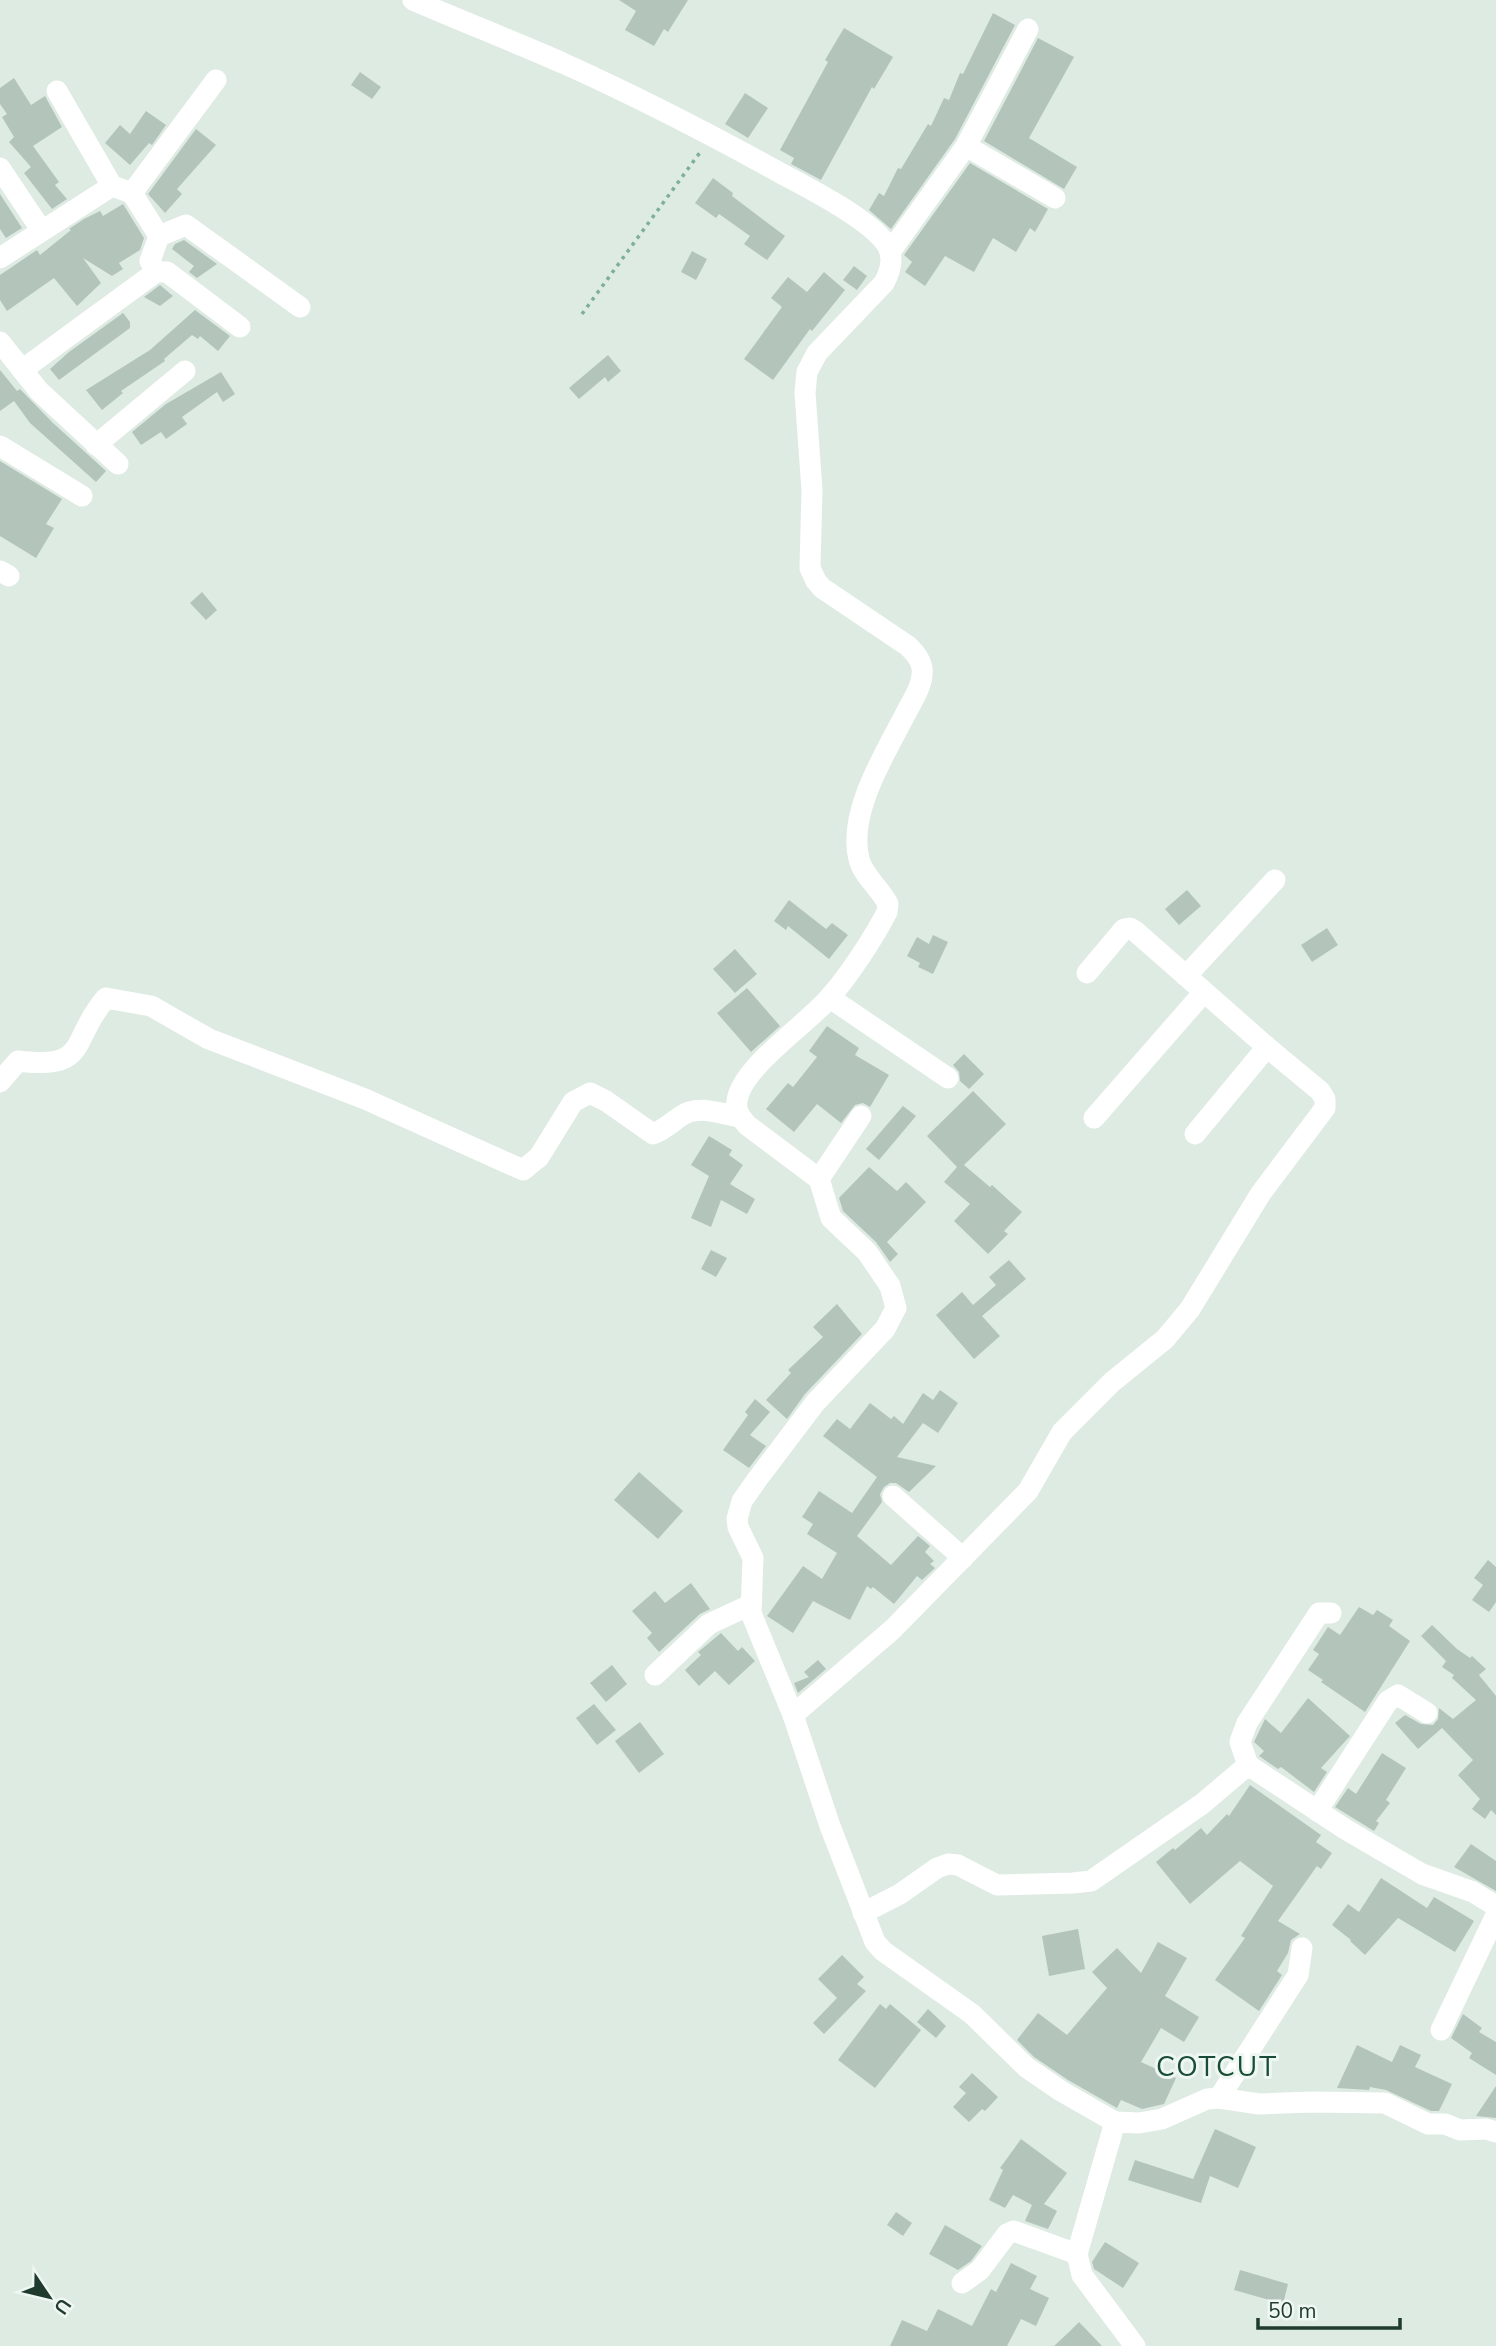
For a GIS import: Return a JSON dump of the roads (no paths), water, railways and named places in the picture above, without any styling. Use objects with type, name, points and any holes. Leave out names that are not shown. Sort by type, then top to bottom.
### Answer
[{"type":"street","points":[[413,0],[565,64],[713,135],[837,204],[873,231],[884,241],[890,252],[889,272],[884,283],[817,353],[805,381],[812,490],[809,558],[813,576],[822,588],[908,646],[922,665],[918,689],[866,792],[860,819],[857,849],[859,859],[888,904],[887,912],[830,998],[782,1042],[746,1081],[737,1100],[740,1117],[759,1136],[819,1179],[831,1218],[867,1252],[890,1286],[897,1308],[885,1329],[811,1409],[738,1510],[738,1527],[753,1558],[751,1613],[793,1715],[871,1936],[883,1951],[972,2014],[1026,2067],[1115,2122],[1139,2123],[1162,2119],[1207,2099],[1219,2098],[1259,2104],[1385,2103],[1427,2124],[1445,2124],[1460,2130],[1486,2129],[1496,2132]]},
{"type":"street","points":[[890,252],[966,146],[1028,29]]},
{"type":"street","points":[[0,258],[43,231],[122,190],[216,80]]},
{"type":"street","points":[[57,91],[122,190],[159,236]]},
{"type":"street","points":[[966,146],[1055,198]]},
{"type":"street","points":[[0,168],[43,231]]},
{"type":"street","points":[[156,272],[150,261],[159,236],[186,225],[300,307]]},
{"type":"street","points":[[22,370],[156,272],[167,272],[240,327]]},
{"type":"street","points":[[0,342],[39,391],[118,464]]},
{"type":"street","points":[[96,445],[185,371]]},
{"type":"street","points":[[0,446],[82,496]]},
{"type":"street","points":[[1186,976],[1275,880]]},
{"type":"street","points":[[793,1715],[893,1629],[1028,1491],[1062,1432],[1112,1382],[1165,1339],[1190,1309],[1261,1194],[1325,1108],[1325,1099],[1320,1091],[1266,1048],[1130,928],[1124,929],[1087,973]]},
{"type":"street","points":[[1094,1118],[1204,992]]},
{"type":"street","points":[[0,1082],[18,1061],[39,1064],[61,1062],[74,1052],[106,998],[151,1006],[209,1039],[365,1099],[523,1170],[540,1157],[573,1102],[590,1093],[607,1101],[653,1134],[684,1114],[700,1108],[740,1117]]},
{"type":"street","points":[[830,998],[947,1078]]},
{"type":"street","points":[[1195,1134],[1266,1048]]},
{"type":"street","points":[[819,1179],[861,1116]]},
{"type":"street","points":[[893,1496],[963,1558]]},
{"type":"street","points":[[654,1675],[709,1624],[750,1605]]},
{"type":"street","points":[[1331,1613],[1319,1613],[1247,1723],[1240,1742],[1248,1765],[1317,1811],[1422,1874],[1474,1892],[1496,1906]]},
{"type":"street","points":[[1317,1811],[1388,1701],[1398,1695],[1427,1713]]},
{"type":"street","points":[[863,1913],[948,1864],[958,1866],[997,1885],[1091,1881],[1202,1804],[1248,1765]]},
{"type":"street","points":[[1441,2030],[1496,1915]]},
{"type":"street","points":[[1219,2098],[1298,1975],[1301,1948]]},
{"type":"street","points":[[1115,2122],[1077,2254],[1082,2275],[1135,2346]]},
{"type":"street","points":[[962,2283],[980,2270],[1007,2234],[1014,2231],[1077,2254]]},
{"type":"district","name":"COTCUT","points":[[1217,2067]]}]
